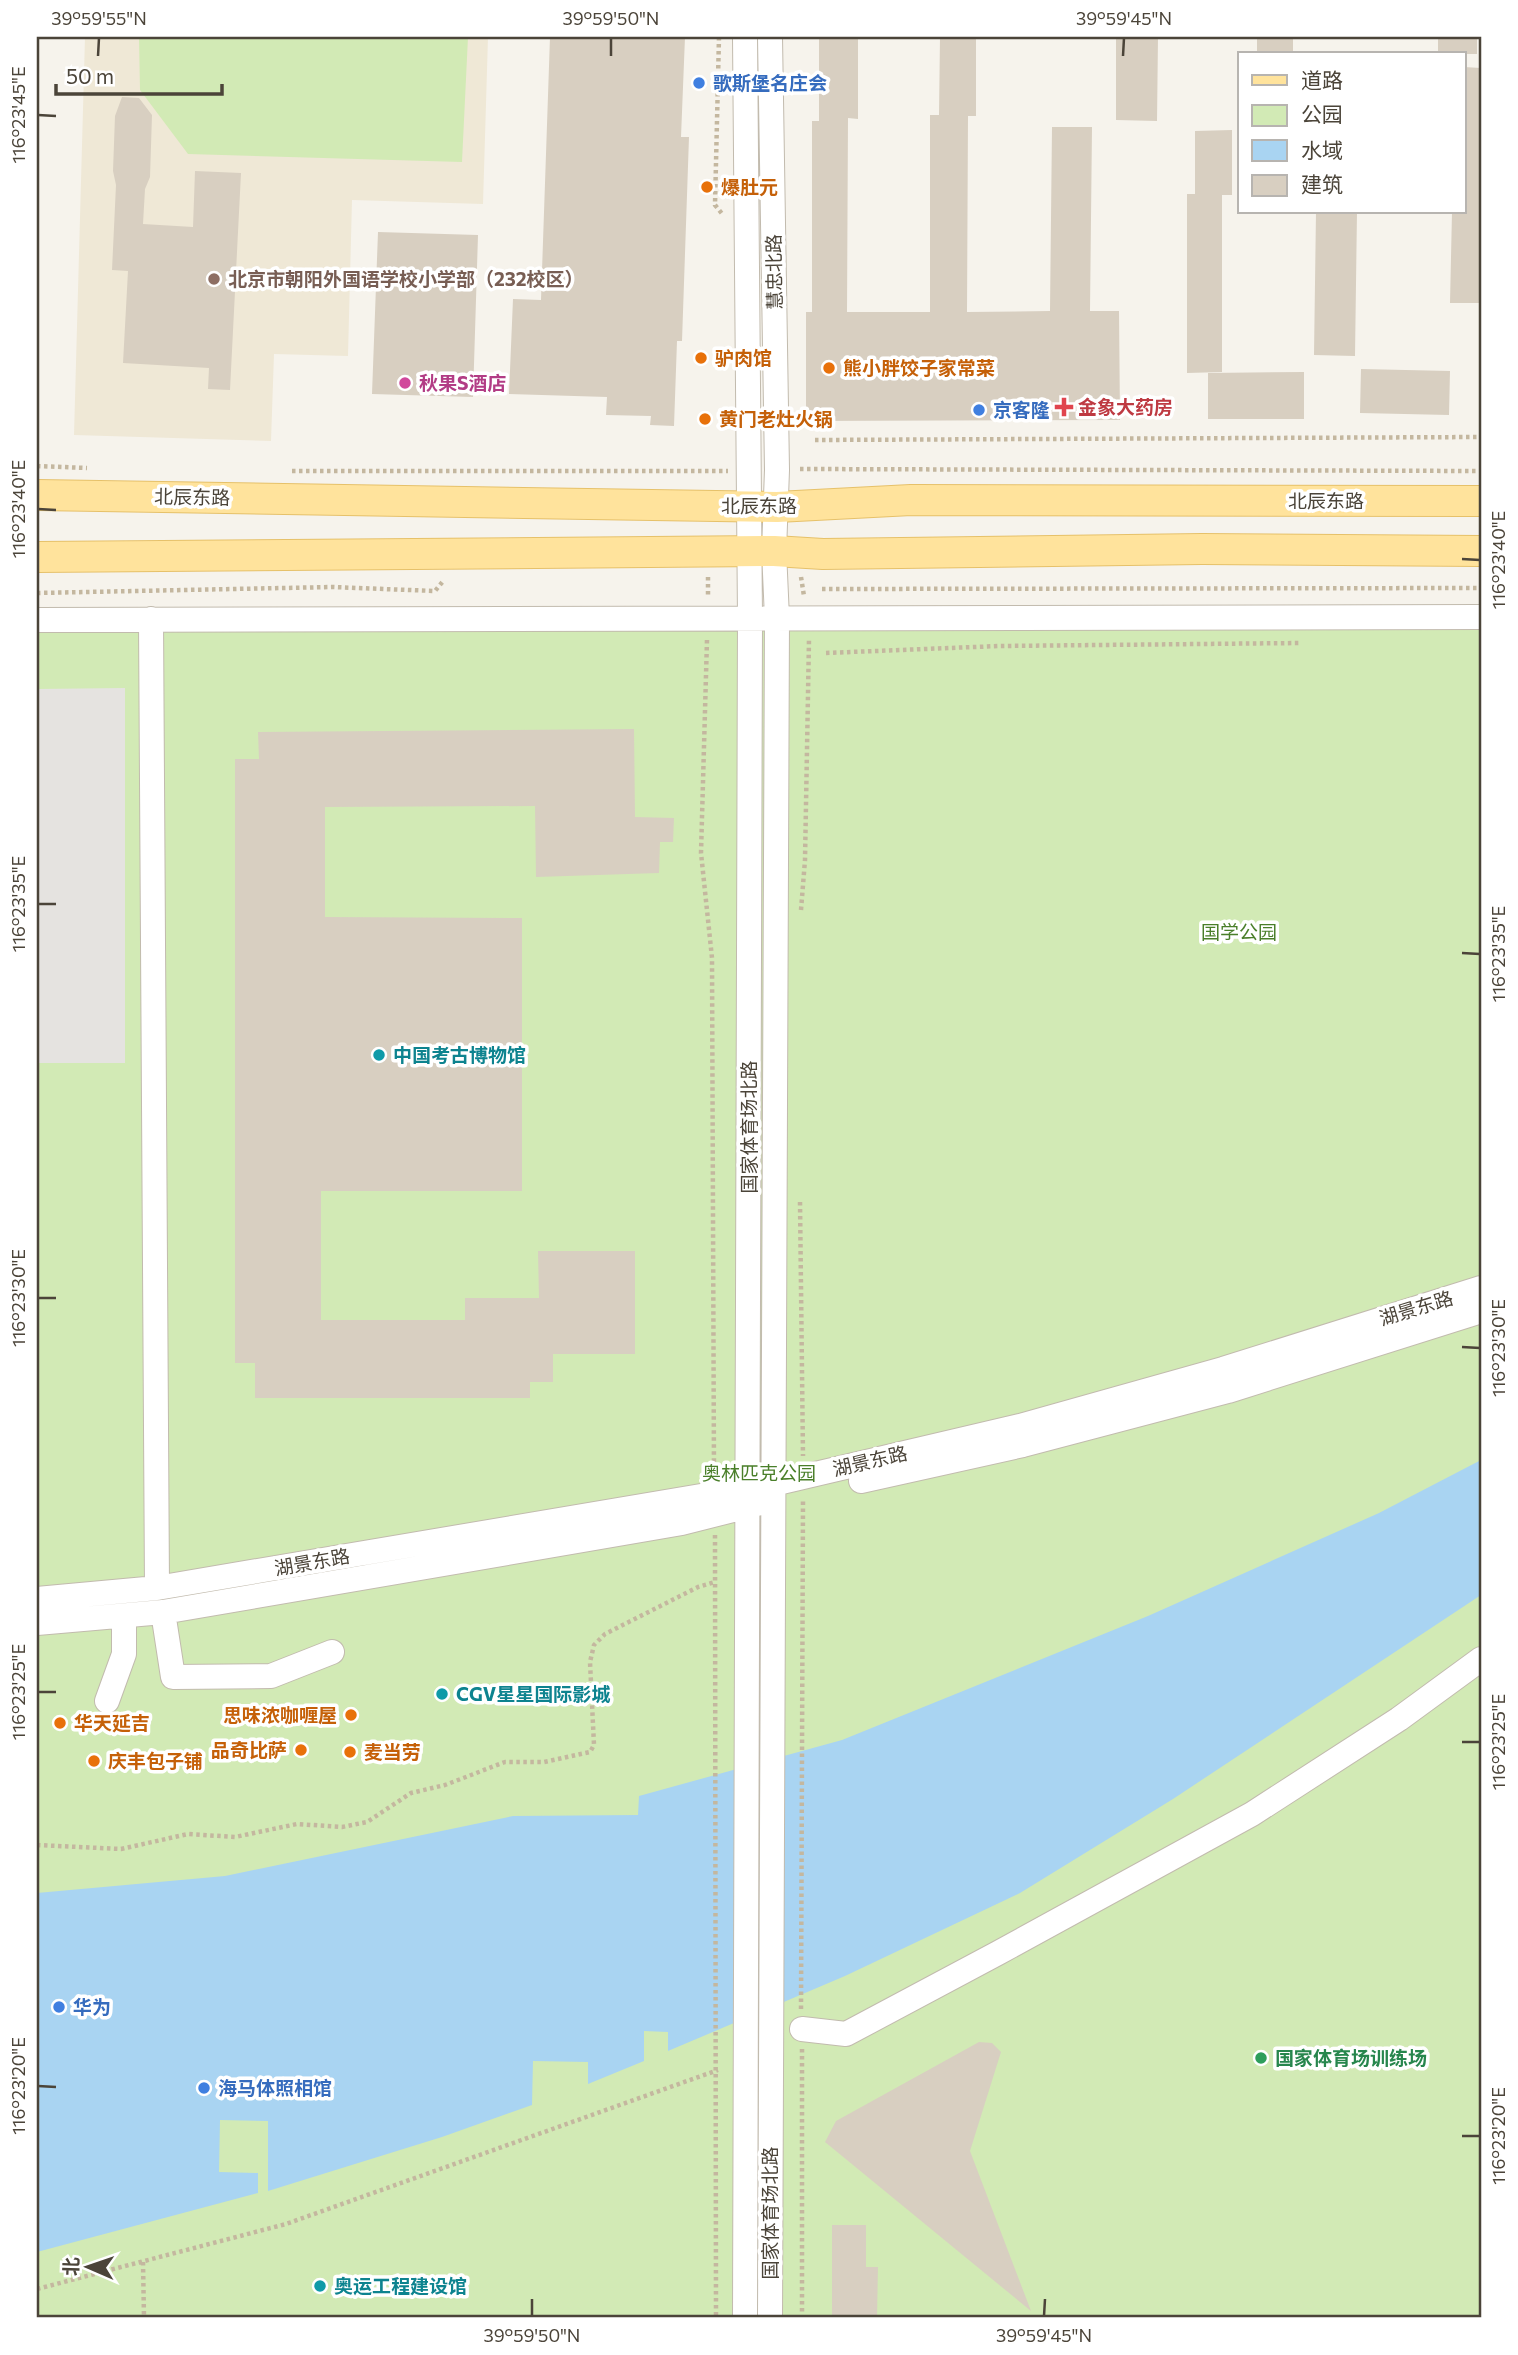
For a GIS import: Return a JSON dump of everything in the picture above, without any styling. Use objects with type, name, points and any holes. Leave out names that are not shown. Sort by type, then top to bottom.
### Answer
[{"type":"main road","name":"北辰东路","points":[[37,495],[763,507],[911,500],[1481,501]]},
{"type":"main road","points":[[37,557],[1481,551]]},
{"type":"street","name":"慧忠北路","points":[[745,37],[748,247],[763,507]]},
{"type":"street","name":"慧忠北路","points":[[763,507],[770,37]]},
{"type":"street","name":"国家体育场北路","points":[[763,507],[773,552],[777,618],[761,1495],[749,1747],[754,2041],[769,2107],[770,2318]]},
{"type":"street","name":"国家体育场北路","points":[[745,2318],[745,2130],[754,2041],[774,1739],[761,1495],[750,618],[773,552]]},
{"type":"street","points":[[37,620],[1481,617]]},
{"type":"street","points":[[151,619],[157,1588]]},
{"type":"street","name":"湖景东路","points":[[37,1623],[163,1612],[761,1495],[1223,1369],[1481,1288]]},
{"type":"street","name":"湖景东路","points":[[803,1485],[1023,1445],[1228,1391],[1481,1311]]},
{"type":"street","name":"湖景东路","points":[[37,1599],[157,1588],[714,1505]]},
{"type":"street","points":[[163,1612],[173,1677],[271,1676],[332,1652]]},
{"type":"street","points":[[107,1701],[124,1654],[124,1616]]},
{"type":"street","points":[[801,2022],[846,2034],[1010,1947],[1252,1814],[1399,1719],[1481,1659]]},
{"type":"path","points":[[719,37],[715,205],[748,247]]},
{"type":"path","points":[[815,440],[1481,437]]},
{"type":"path","points":[[773,552],[808,618],[811,653],[806,860],[800,922]]},
{"type":"path","points":[[708,553],[701,853],[712,958],[716,2318]]},
{"type":"path","points":[[37,593],[332,587],[435,591],[465,554]]},
{"type":"path","points":[[822,589],[1481,588]]},
{"type":"path","points":[[826,653],[999,646],[1307,643]]},
{"type":"path","points":[[800,1188],[804,1735],[802,2318]]},
{"type":"path","points":[[37,1845],[121,1849],[188,1834],[234,1837],[297,1824],[342,1827],[367,1822],[411,1793],[445,1784],[505,1762],[544,1762],[590,1752],[594,1745],[590,1662],[594,1645],[606,1633],[698,1587],[715,1582]]},
{"type":"path","points":[[37,2289],[286,2224],[716,2071],[754,2041]]},
{"type":"path","points":[[143,2262],[144,2318]]},
{"type":"shaded area","name":"北京市朝阳外国语学校小学部（232校区）","points":[[85,37],[488,37],[483,204],[352,200],[348,356],[274,354],[271,441],[74,435]]},
{"type":"shaded area","points":[[125,688],[125,1063],[37,1063],[37,689]]},
{"type":"green space","points":[[139,37],[468,37],[462,162],[188,154],[140,90]]},
{"type":"green space","name":"奥林匹克公园","points":[[1481,624],[1481,2318],[37,2318],[37,627]]},
{"type":"water","points":[[1481,1460],[1481,1595],[1173,1799],[1020,1893],[845,1976],[668,2051],[668,2032],[644,2031],[644,2061],[588,2084],[588,2062],[533,2061],[532,2105],[442,2137],[268,2191],[268,2121],[220,2120],[219,2172],[258,2173],[258,2193],[37,2252],[37,1893],[225,1876],[513,1816],[638,1815],[639,1796],[842,1740],[1148,1616],[1379,1513]]},
{"type":"building","points":[[550,37],[685,37],[681,137],[689,137],[682,341],[677,341],[674,426],[650,425],[651,416],[606,415],[607,397],[509,394],[513,299],[541,300]]},
{"type":"building","points":[[819,37],[858,37],[858,119],[848,118],[847,312],[930,312],[930,115],[939,115],[940,37],[976,37],[976,116],[968,116],[967,312],[1050,311],[1052,127],[1092,127],[1090,311],[1119,311],[1120,420],[806,421],[806,312],[812,312],[812,121],[819,121]]},
{"type":"building","points":[[1116,37],[1158,37],[1157,121],[1116,120]]},
{"type":"building","points":[[1257,37],[1293,37],[1293,52],[1257,52]]},
{"type":"building","points":[[1438,37],[1477,37],[1477,54],[1438,52]]},
{"type":"building","points":[[1466,67],[1481,68],[1481,303],[1450,303],[1452,214],[1466,214]]},
{"type":"building","points":[[122,97],[139,98],[152,115],[150,177],[145,189],[143,224],[193,227],[195,171],[241,173],[230,390],[208,389],[209,368],[123,363],[128,271],[112,270],[116,185],[113,171],[115,116]]},
{"type":"building","points":[[1232,130],[1232,195],[1222,195],[1222,372],[1187,373],[1187,194],[1195,194],[1195,131]]},
{"type":"building","points":[[1316,214],[1357,214],[1355,356],[1314,355]]},
{"type":"building","points":[[378,232],[478,235],[473,397],[372,394]]},
{"type":"building","points":[[1361,369],[1450,371],[1449,415],[1360,413]]},
{"type":"building","points":[[1304,372],[1304,419],[1208,419],[1208,373]]},
{"type":"building","name":"中国考古博物馆","points":[[634,729],[635,817],[674,818],[673,842],[660,842],[659,873],[536,877],[535,806],[325,807],[325,917],[522,918],[522,1191],[321,1191],[321,1320],[465,1320],[465,1298],[539,1298],[538,1251],[635,1251],[635,1354],[553,1354],[553,1382],[530,1382],[530,1398],[255,1398],[255,1363],[235,1363],[235,759],[259,759],[258,732]]},
{"type":"building","points":[[979,2042],[992,2043],[1001,2052],[970,2151],[1031,2311],[825,2142],[836,2121]]},
{"type":"building","points":[[832,2225],[866,2225],[866,2267],[878,2267],[877,2318],[832,2318]]},
{"type":"place","name":"歌斯堡名庄会","points":[[699,83]]},
{"type":"place","name":"爆肚元","points":[[707,187]]},
{"type":"place","name":"北京市朝阳外国语学校小学部（232校区）","points":[[214,279]]},
{"type":"place","name":"驴肉馆","points":[[701,358]]},
{"type":"place","name":"熊小胖饺子家常菜","points":[[829,368]]},
{"type":"place","name":"秋果S酒店","points":[[405,383]]},
{"type":"place","name":"金象大药房","points":[[1064,407]]},
{"type":"place","name":"京客隆","points":[[979,410]]},
{"type":"place","name":"黄门老灶火锅","points":[[705,419]]},
{"type":"place","name":"中国考古博物馆","points":[[379,1055]]},
{"type":"place","name":"CGV星星国际影城","points":[[442,1694]]},
{"type":"place","name":"思味浓咖喱屋","points":[[351,1715]]},
{"type":"place","name":"华天延吉","points":[[60,1723]]},
{"type":"place","name":"品奇比萨","points":[[301,1750]]},
{"type":"place","name":"麦当劳","points":[[350,1752]]},
{"type":"place","name":"庆丰包子铺","points":[[94,1761]]},
{"type":"place","name":"华为","points":[[59,2007]]},
{"type":"place","name":"国家体育场训练场","points":[[1261,2058]]},
{"type":"place","name":"海马体照相馆","points":[[204,2088]]},
{"type":"place","name":"奥运工程建设馆","points":[[320,2286]]},
{"type":"park label","name":"国学公园","points":[[1239,932]]}]
